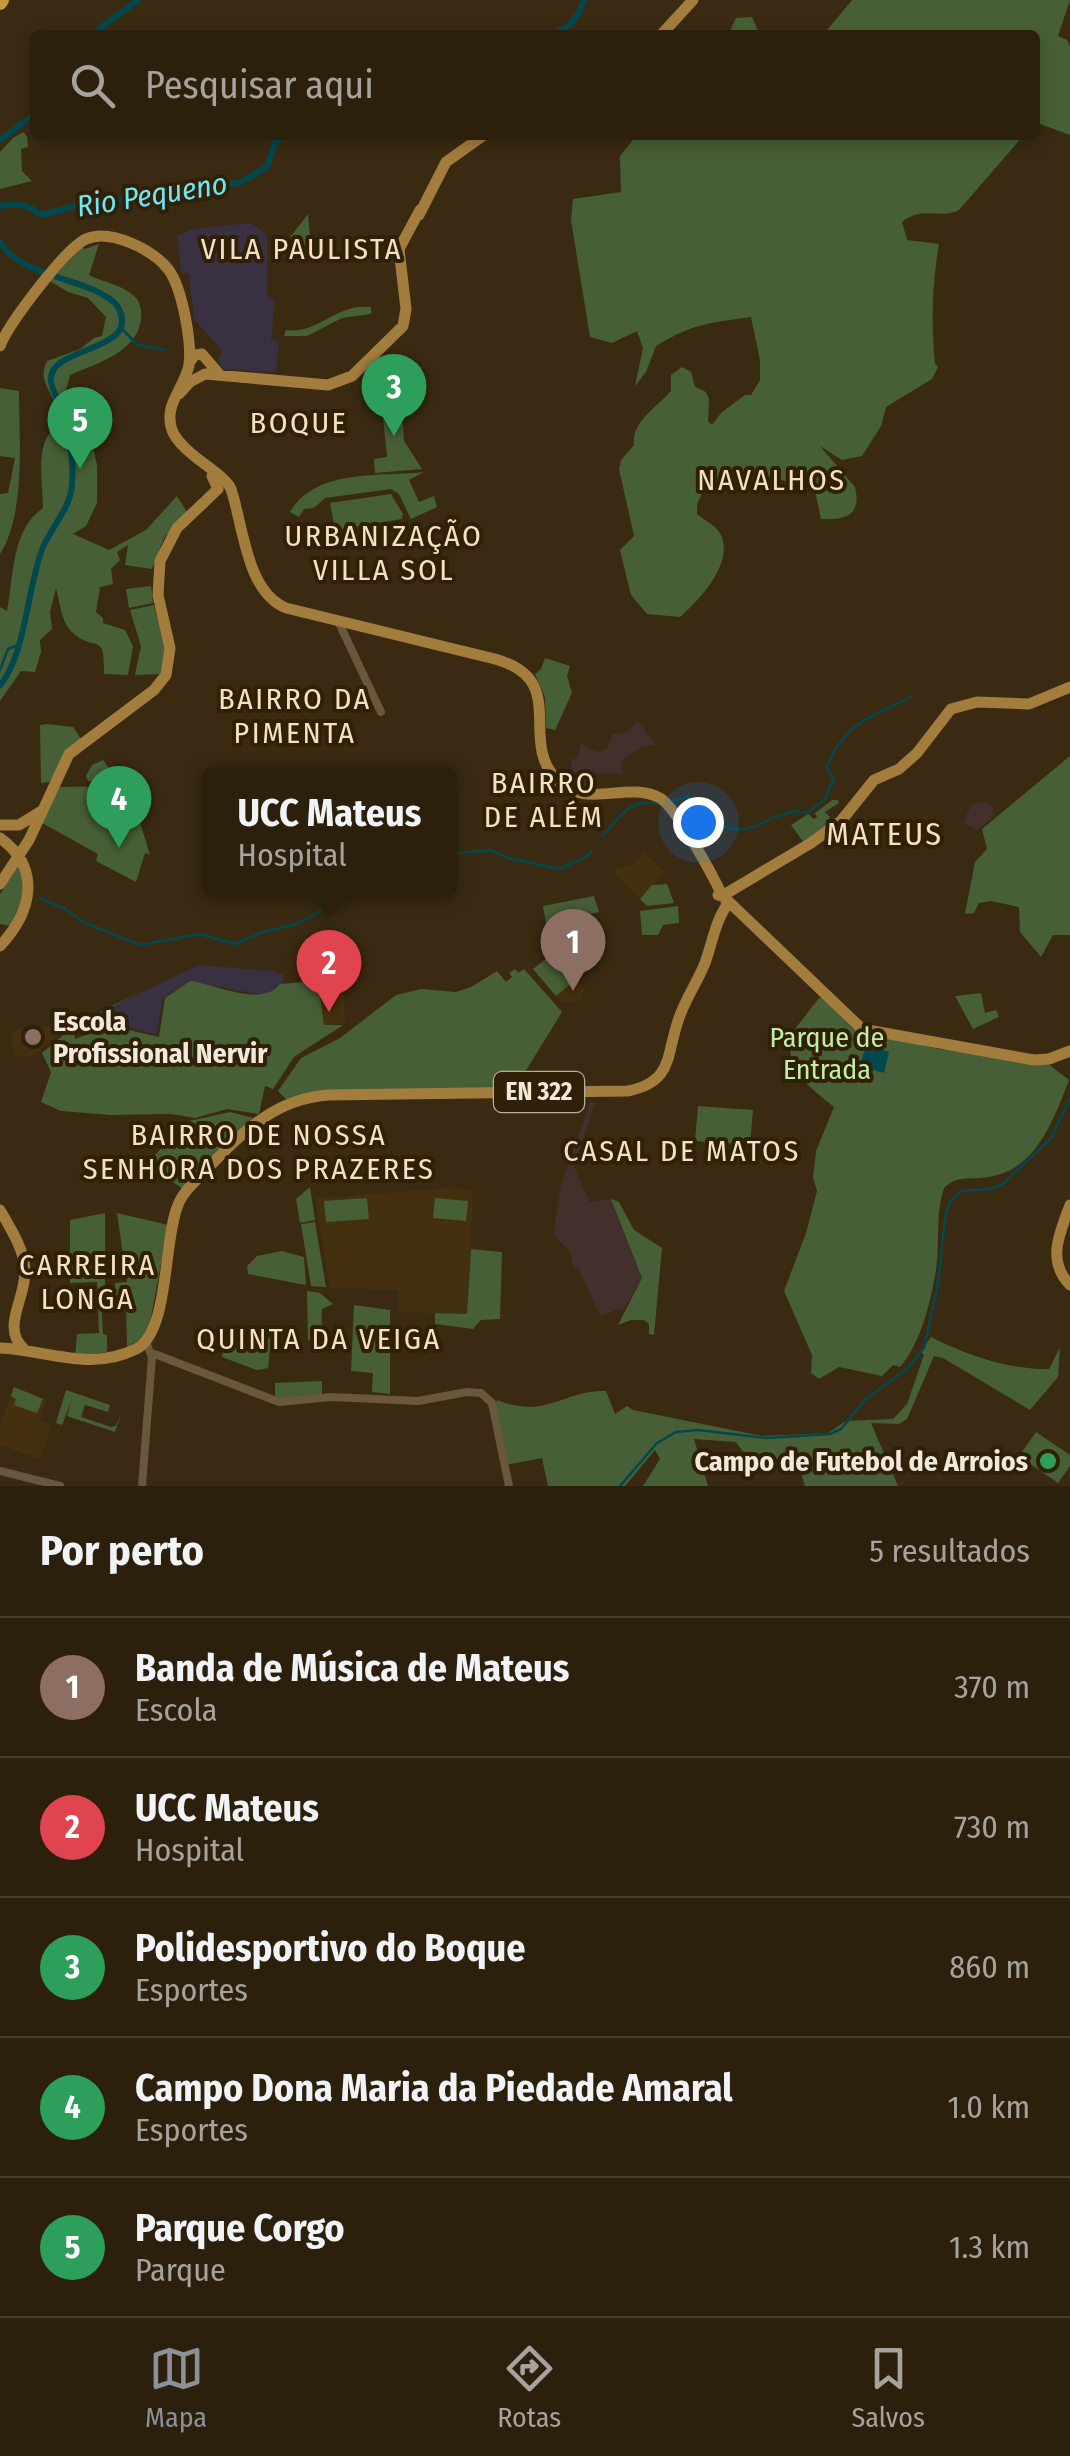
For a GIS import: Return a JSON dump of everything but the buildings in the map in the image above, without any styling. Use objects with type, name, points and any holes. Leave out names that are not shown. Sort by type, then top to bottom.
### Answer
[{"type":"main road","points":[[666,30],[693,0]]},
{"type":"main road","points":[[0,346],[10,326],[78,244],[104,236],[140,248],[160,260],[178,288],[192,372],[328,385],[348,379],[402,328],[406,310],[401,242],[451,157],[476,140]]},
{"type":"main road","points":[[209,373],[205,355],[192,361],[173,401],[170,416],[174,435],[207,468],[236,511],[266,596],[284,608],[495,659],[521,669],[538,694],[542,753],[556,779],[566,788],[584,794],[639,793],[663,800],[725,899],[863,1029],[1036,1060],[1070,1050]]},
{"type":"main road","points":[[173,401],[186,386],[209,373]]},
{"type":"main road","points":[[0,887],[26,847],[71,751],[156,688],[166,675],[170,652],[158,595],[158,566],[171,535],[223,489]]},
{"type":"main road","points":[[725,899],[838,822],[874,780],[899,769],[917,754],[952,708],[977,702],[1029,704],[1070,687]]},
{"type":"main road","points":[[0,825],[23,823],[43,810]]},
{"type":"main road","points":[[0,838],[15,852],[25,872],[28,894],[21,918],[0,946]]},
{"type":"main road","name":"EN 322","points":[[149,1348],[177,1206],[187,1190],[248,1128],[269,1112],[297,1100],[328,1095],[628,1091],[649,1084],[660,1076],[669,1060],[678,1020],[704,965],[725,899]]},
{"type":"main road","points":[[0,926],[14,927],[21,918]]},
{"type":"main road","points":[[1070,1204],[1055,1251],[1059,1271],[1070,1285]]},
{"type":"main road","points":[[1,1214],[24,1259],[25,1279],[4,1336],[28,1351],[81,1362],[149,1348]]},
{"type":"street","points":[[338,621],[382,712]]},
{"type":"street","points":[[349,643],[355,625]]},
{"type":"street","points":[[142,1486],[149,1348],[277,1402],[332,1398],[418,1402],[481,1393],[492,1403],[509,1486]]},
{"type":"street","points":[[0,1471],[60,1486]]},
{"type":"shaded area","points":[[251,223],[266,234],[268,242],[267,296],[275,302],[271,340],[279,341],[276,372],[223,369],[218,361],[222,350],[194,319],[189,274],[181,272],[177,236],[192,229]]},
{"type":"shaded area","points":[[638,721],[656,745],[642,747],[625,757],[621,764],[623,774],[589,773],[590,787],[573,783],[571,759],[577,759],[581,743],[597,752],[607,749],[612,734],[626,732]]},
{"type":"shaded area","points":[[985,801],[993,807],[994,816],[978,830],[963,823],[971,805]]},
{"type":"shaded area","points":[[644,852],[665,872],[640,899],[613,871],[635,863]]},
{"type":"shaded area","points":[[199,965],[271,971],[284,975],[283,984],[263,995],[188,981],[163,998],[156,1034],[114,1024],[114,1006]]},
{"type":"shaded area","points":[[578,978],[584,990],[579,1000],[561,1001],[556,996]]},
{"type":"shaded area","points":[[344,982],[345,1023],[324,1026],[318,983]]},
{"type":"shaded area","name":"Escola Profissional Nervir","points":[[72,1023],[33,1056],[14,1057],[11,1031]]},
{"type":"shaded area","points":[[590,1102],[595,1103],[574,1167],[590,1202],[611,1199],[642,1278],[623,1311],[600,1316],[578,1267],[574,1268],[570,1252],[553,1234],[561,1186]]},
{"type":"shaded area","points":[[470,1190],[473,1197],[467,1314],[399,1312],[399,1290],[330,1288],[315,1198]]},
{"type":"shaded area","points":[[14,1387],[46,1399],[40,1421],[52,1426],[40,1459],[0,1445],[0,1425]]},
{"type":"green space","points":[[852,0],[1070,0],[1058,36],[1067,40],[1070,47],[1070,135],[1040,124],[1040,30],[827,30]]},
{"type":"green space","points":[[752,17],[758,30],[730,30],[736,18]]},
{"type":"green space","points":[[23,132],[28,147],[21,149],[22,171],[32,181],[0,189],[0,152]]},
{"type":"green space","points":[[633,140],[1020,140],[959,210],[918,214],[902,222],[907,240],[939,244],[933,319],[938,367],[932,379],[886,407],[881,426],[862,456],[842,460],[820,446],[855,487],[854,510],[844,517],[821,519],[815,491],[776,478],[763,477],[737,488],[716,484],[705,487],[697,514],[721,535],[723,558],[712,580],[680,617],[647,614],[631,595],[620,550],[634,536],[619,469],[621,460],[634,445],[637,429],[646,415],[671,391],[671,375],[682,367],[691,372],[695,387],[706,392],[708,421],[712,425],[721,413],[745,395],[751,395],[760,380],[760,360],[751,317],[713,323],[692,328],[656,346],[646,372],[635,386],[643,348],[637,331],[612,343],[590,337],[571,220],[573,199],[621,192],[620,156]]},
{"type":"green space","points":[[308,214],[310,237],[324,236],[326,253],[292,257],[291,236]]},
{"type":"green space","points":[[99,244],[89,275],[129,292],[139,303],[141,318],[133,340],[124,348],[70,375],[66,390],[79,414],[86,417],[97,465],[97,503],[86,526],[73,534],[109,550],[146,530],[177,496],[187,512],[164,538],[152,569],[125,565],[128,545],[117,552],[120,560],[111,569],[113,584],[100,587],[96,612],[103,623],[125,630],[133,646],[128,675],[104,674],[101,647],[74,634],[66,624],[56,588],[50,612],[52,629],[40,640],[35,672],[21,671],[0,701],[0,607],[7,611],[19,541],[43,508],[42,452],[45,441],[57,427],[57,409],[44,380],[44,368],[47,361],[102,336],[106,317],[88,298],[50,281],[81,247]]},
{"type":"green space","points":[[358,307],[371,307],[371,314],[342,318],[307,336],[284,336],[286,330],[306,329]]},
{"type":"green space","points":[[0,388],[19,391],[20,453],[14,518],[0,554],[0,494],[8,493],[15,458],[0,456]]},
{"type":"green space","points":[[396,415],[403,424],[404,441],[422,469],[375,473],[374,459],[387,457],[383,417]]},
{"type":"green space","points":[[424,472],[409,480],[419,502],[434,496],[437,507],[411,519],[399,494],[391,489],[325,498],[314,508],[304,509],[299,517],[290,512],[301,498],[332,481]]},
{"type":"green space","points":[[391,494],[402,519],[335,530],[330,503]]},
{"type":"green space","points":[[151,586],[153,603],[129,608],[126,589]]},
{"type":"green space","points":[[154,605],[166,649],[161,674],[135,675],[141,646],[130,610]]},
{"type":"green space","points":[[545,658],[570,666],[567,676],[572,693],[555,730],[546,728],[545,697],[535,674]]},
{"type":"green space","points":[[40,725],[73,727],[81,739],[50,782],[41,783]]},
{"type":"green space","points":[[1070,756],[1070,935],[1053,935],[1041,957],[1020,932],[1019,907],[991,901],[979,903],[974,913],[965,914],[975,862],[987,849],[982,829]]},
{"type":"green space","points":[[103,760],[118,780],[88,781],[86,776],[92,765]]},
{"type":"green space","points":[[129,786],[150,855],[145,853],[136,882],[96,861],[98,854],[42,823],[58,787]]},
{"type":"green space","points":[[832,800],[839,803],[825,812],[830,817],[827,825],[805,844],[791,825],[808,814],[814,819],[815,813]]},
{"type":"green space","points":[[19,865],[26,891],[10,926],[0,924],[0,894]]},
{"type":"green space","points":[[667,884],[674,903],[647,906],[640,899],[652,885]]},
{"type":"green space","points":[[594,896],[599,912],[546,923],[543,906]]},
{"type":"green space","points":[[678,906],[679,923],[663,925],[658,935],[642,935],[640,911]]},
{"type":"green space","points":[[556,951],[578,978],[556,996],[533,969]]},
{"type":"green space","points":[[515,969],[518,973],[524,969],[562,1012],[514,1090],[287,1100],[278,1091],[301,1058],[340,1038],[396,995],[421,989],[456,992],[497,971],[506,982]]},
{"type":"green space","points":[[190,981],[238,993],[262,994],[280,984],[318,981],[324,1025],[343,1025],[294,1057],[273,1089],[265,1086],[259,1114],[227,1109],[195,1118],[171,1114],[111,1115],[61,1111],[41,1102],[51,1072],[42,1053],[73,1027],[75,1039],[111,1026],[159,1037],[165,998]]},
{"type":"green space","points":[[145,989],[114,1006],[114,1024],[77,1033],[75,1025]]},
{"type":"green space","points":[[981,993],[985,1013],[996,1010],[999,1017],[973,1029],[955,996]]},
{"type":"green space","name":"Parque de Entrada","points":[[819,998],[824,998],[852,1028],[938,1049],[1047,1063],[1069,1080],[1041,1141],[1019,1165],[1005,1173],[959,1180],[944,1188],[935,1273],[925,1317],[900,1367],[893,1365],[882,1376],[839,1367],[819,1379],[811,1373],[812,1355],[784,1291],[806,1233],[817,1191],[813,1178],[816,1151],[834,1107],[803,1080],[791,1054],[790,1043],[798,1038],[795,1029]]},
{"type":"green space","points":[[698,1106],[753,1110],[750,1145],[695,1141]]},
{"type":"green space","points":[[230,1112],[253,1118],[183,1189],[147,1164],[185,1122]]},
{"type":"green space","points":[[310,1187],[315,1220],[300,1223],[296,1199]]},
{"type":"green space","points":[[367,1198],[369,1219],[326,1222],[324,1201]]},
{"type":"green space","points":[[435,1198],[468,1201],[466,1221],[433,1218]]},
{"type":"green space","points":[[611,1199],[619,1202],[634,1230],[662,1248],[654,1335],[649,1334],[649,1324],[644,1320],[618,1325],[642,1278]]},
{"type":"green space","points":[[105,1213],[105,1297],[101,1298],[107,1352],[75,1357],[77,1334],[99,1333],[97,1282],[70,1283],[70,1220]]},
{"type":"green space","points":[[117,1213],[168,1225],[149,1329],[127,1347],[126,1305],[116,1305],[115,1283],[127,1282]]},
{"type":"green space","points":[[315,1222],[326,1287],[311,1286],[301,1224]]},
{"type":"green space","points":[[471,1249],[502,1252],[500,1319],[481,1320],[473,1329],[435,1324],[435,1313],[467,1314]]},
{"type":"green space","points":[[282,1251],[304,1257],[306,1285],[248,1274],[247,1266],[257,1256]]},
{"type":"green space","points":[[307,1291],[320,1293],[333,1304],[322,1309],[321,1342],[308,1340]]},
{"type":"green space","points":[[354,1305],[390,1310],[390,1394],[372,1392],[373,1373],[351,1371]]},
{"type":"green space","points":[[225,1335],[248,1336],[250,1345],[271,1338],[268,1368],[257,1370],[222,1357]]},
{"type":"green space","points":[[931,1337],[988,1360],[1018,1367],[1049,1369],[1060,1347],[1058,1377],[1030,1410],[934,1356],[907,1419],[899,1424],[871,1423],[898,1486],[805,1486],[798,1463],[763,1463],[749,1457],[736,1442],[694,1439],[708,1486],[643,1486],[660,1459],[655,1450],[625,1486],[548,1486],[542,1458],[506,1465],[494,1407],[497,1400],[529,1407],[606,1391],[615,1414],[627,1406],[762,1436],[828,1433],[846,1421],[893,1419],[907,1404],[924,1355],[921,1351]]},
{"type":"green space","points":[[322,1381],[322,1395],[275,1397],[275,1383]]},
{"type":"green space","points":[[14,1387],[43,1399],[37,1413],[14,1405]]},
{"type":"green space","points":[[66,1390],[110,1405],[108,1412],[85,1405],[81,1417],[111,1427],[116,1426],[122,1412],[115,1432],[67,1416],[72,1399],[62,1425],[56,1423]]},
{"type":"green space","name":"Campo de Futebol de Arroios","points":[[1036,1432],[1070,1455],[1070,1466],[1058,1483],[1019,1456]]},
{"type":"water","points":[[866,1045],[889,1052],[884,1073],[860,1066]]},
{"type":"waterway","points":[[98,30],[138,0]]},
{"type":"waterway","name":"Rio Pequeno","points":[[560,30],[570,25],[584,0]]},
{"type":"waterway","points":[[0,140],[30,118]]},
{"type":"waterway","name":"Rio Pequeno","points":[[0,206],[21,205],[46,214],[92,201],[153,198],[241,182],[267,167],[279,140]]},
{"type":"waterway","points":[[0,242],[32,268],[110,299],[118,307],[122,322],[118,333],[107,341],[54,369],[51,381],[70,447],[71,494],[43,547],[21,639],[0,685]]},
{"type":"waterway","points":[[120,327],[138,345],[165,350]]},
{"type":"waterway","points":[[0,670],[8,649],[18,645]]},
{"type":"waterway","points":[[827,766],[851,730],[911,697]]},
{"type":"waterway","points":[[775,817],[795,811],[807,813],[825,799],[834,778],[827,769]]},
{"type":"waterway","points":[[673,801],[688,797],[715,823],[736,829],[747,829],[772,818]]},
{"type":"waterway","points":[[603,836],[634,805],[660,804]]},
{"type":"waterway","points":[[457,853],[490,850],[559,869],[588,856],[592,850]]},
{"type":"waterway","points":[[40,898],[85,923],[140,945],[199,934],[236,944],[296,924],[338,897]]},
{"type":"waterway","points":[[620,1486],[657,1443],[676,1432],[698,1430],[766,1438],[830,1434],[841,1429],[865,1400],[908,1368],[924,1348],[951,1200],[962,1191],[1003,1184],[1051,1138],[1070,1099]]},
{"type":"place","name":"Polidesportivo do Boque","points":[[394,436]]},
{"type":"place","name":"Parque Corgo","points":[[80,469]]},
{"type":"place","name":"Campo Dona Maria da Piedade Amaral","points":[[119,848]]},
{"type":"place","name":"Banda de Música de Mateus","points":[[573,991]]},
{"type":"place","name":"UCC Mateus","points":[[329,1012]]},
{"type":"place","name":"Escola Profissional Nervir","points":[[33,1037]]},
{"type":"place","name":"Campo de Futebol de Arroios","points":[[1048,1461]]},
{"type":"district","name":"VILA PAULISTA","points":[[302,249]]},
{"type":"district","name":"BOQUE","points":[[299,423]]},
{"type":"district","name":"NAVALHOS","points":[[772,480]]},
{"type":"district","name":"URBANIZAÇÃO VILLA SOL","points":[[384,553]]},
{"type":"district","name":"BAIRRO DA PIMENTA","points":[[295,716]]},
{"type":"district","name":"BAIRRO DE ALÉM","points":[[544,800]]},
{"type":"district","name":"MATEUS","points":[[885,834]]},
{"type":"district","name":"CASAL DE MATOS","points":[[682,1151]]},
{"type":"district","name":"BAIRRO DE NOSSA SENHORA DOS PRAZERES","points":[[259,1152]]},
{"type":"district","name":"CARREIRA LONGA","points":[[88,1282]]},
{"type":"district","name":"QUINTA DA VEIGA","points":[[319,1339]]}]
